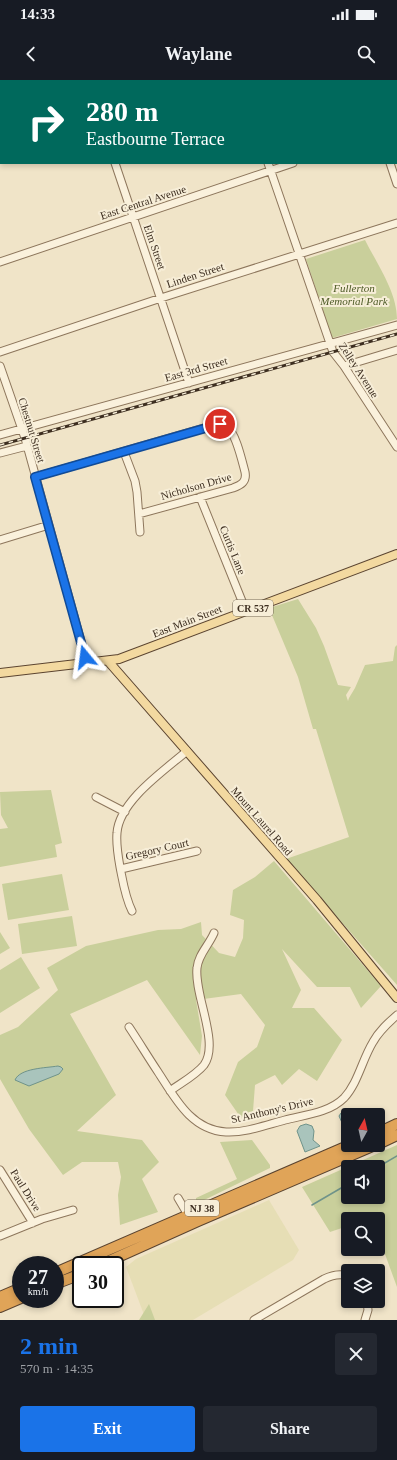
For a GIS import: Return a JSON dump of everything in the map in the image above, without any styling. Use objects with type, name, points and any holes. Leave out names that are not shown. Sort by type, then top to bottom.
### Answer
[{"type":"highway","points":[[385,1130],[397,1124]]},
{"type":"highway","points":[[385,1141],[397,1135]]},
{"type":"highway","name":"NJ 38","points":[[64,1269],[341,1149]]},
{"type":"highway","name":"NJ 38","points":[[120,1256],[359,1152]]},
{"type":"highway","points":[[0,1297],[12,1292]]},
{"type":"highway","points":[[0,1307],[12,1302]]},
{"type":"main road","name":"East Main Street","points":[[0,673],[108,661],[131,654],[396,556]]},
{"type":"main road","name":"Mount Laurel Road","points":[[108,661],[317,900],[397,998]]},
{"type":"street","name":"Elm Street","points":[[115,164],[189,383]]},
{"type":"street","name":"Zelley Avenue","points":[[268,164],[329,344],[396,443]]},
{"type":"street","name":"East Central Avenue","points":[[0,262],[290,164]]},
{"type":"street","points":[[390,164],[397,184]]},
{"type":"street","name":"Linden Street","points":[[0,352],[160,298],[397,223]]},
{"type":"street","name":"East 3rd Street","points":[[0,436],[397,325]]},
{"type":"street","points":[[344,366],[397,350]]},
{"type":"street","name":"Chestnut Street","points":[[0,366],[27,446],[87,663]]},
{"type":"street","name":"Nicholson Drive","points":[[124,452],[156,441],[214,425],[224,425],[229,428],[232,434],[245,472],[246,478],[243,483],[237,487],[139,514]]},
{"type":"street","points":[[0,453],[27,446]]},
{"type":"street","points":[[35,477],[124,452],[135,481],[140,532]]},
{"type":"street","name":"Curtis Lane","points":[[200,497],[246,611]]},
{"type":"street","points":[[0,540],[48,525]]},
{"type":"street","points":[[132,911],[127,900],[118,854],[117,832],[125,812],[138,794],[187,750]]},
{"type":"street","points":[[96,797],[125,812]]},
{"type":"street","name":"Gregory Court","points":[[121,869],[198,851]]},
{"type":"street","points":[[170,1091],[202,1068],[209,1055],[210,1043],[198,990],[197,968],[200,956],[214,933]]},
{"type":"street","name":"St Anthony's Drive","points":[[129,1026],[170,1091],[186,1112],[198,1122],[225,1132],[248,1129],[322,1110],[336,1104],[347,1094],[373,1042],[382,1029],[397,1015]]},
{"type":"street","name":"Paul Drive","points":[[0,1170],[33,1223]]},
{"type":"street","points":[[178,1198],[188,1215]]},
{"type":"street","points":[[0,1236],[73,1210]]},
{"type":"street","points":[[254,1320],[329,1276],[341,1274]]},
{"type":"street","points":[[365,1320],[368,1308]]},
{"type":"shaded area","points":[[269,1200],[299,1250],[293,1260],[193,1320],[146,1320],[126,1267],[136,1259]]},
{"type":"green space","name":"Fullerton Memorial Park","points":[[365,240],[390,288],[394,299],[397,319],[332,338],[306,259]]},
{"type":"green space","points":[[298,599],[316,628],[338,685],[351,687],[346,695],[348,701],[365,665],[393,661],[395,647],[397,645],[397,985],[286,859],[349,837],[316,729],[313,729],[298,677],[269,608]]},
{"type":"green space","points":[[51,790],[62,843],[55,845],[57,857],[0,867],[0,829],[8,828],[1,815],[0,792]]},
{"type":"green space","points":[[274,861],[381,986],[361,1008],[350,987],[317,987],[282,949],[301,990],[292,1008],[314,1008],[342,1040],[317,1081],[299,1069],[282,1085],[275,1075],[255,1085],[253,1111],[241,1118],[225,1095],[238,1062],[257,1047],[265,1025],[241,994],[196,1000],[202,1036],[200,1055],[147,980],[70,1014],[116,1095],[77,1131],[142,1140],[159,1162],[142,1179],[158,1212],[120,1225],[118,1195],[121,1177],[118,1162],[82,1162],[63,1175],[29,1129],[0,1079],[0,1035],[18,1027],[58,990],[47,968],[86,946],[158,930],[181,929],[201,922],[202,935],[219,953],[235,957],[243,938],[244,920],[230,915],[233,890],[255,877]]},
{"type":"green space","points":[[62,874],[69,910],[8,920],[2,884]]},
{"type":"green space","points":[[72,916],[77,946],[22,954],[18,924]]},
{"type":"green space","points":[[0,932],[10,948],[0,954]]},
{"type":"green space","points":[[21,957],[40,988],[0,1013],[0,970]]},
{"type":"green space","points":[[252,1140],[270,1165],[270,1168],[196,1204],[196,1198],[237,1179],[220,1142]]},
{"type":"green space","points":[[397,1145],[397,1287],[385,1254],[385,1212],[341,1212],[341,1228],[330,1232],[302,1187],[341,1170],[341,1204],[385,1204],[385,1160],[363,1160],[381,1152],[385,1152],[385,1150]]},
{"type":"green space","points":[[149,1304],[155,1320],[139,1320]]},
{"type":"water","points":[[58,1066],[63,1069],[59,1074],[29,1086],[15,1080],[22,1073],[28,1071]]},
{"type":"water","points":[[306,1124],[312,1126],[314,1131],[313,1140],[320,1146],[305,1152],[297,1131],[300,1126]]},
{"type":"waterway","points":[[385,1163],[397,1156]]},
{"type":"waterway","points":[[312,1205],[341,1188]]},
{"type":"railway","points":[[0,445],[397,334]]},
{"type":"route","points":[[85,657],[35,477],[124,452],[156,441],[220,424]]}]
